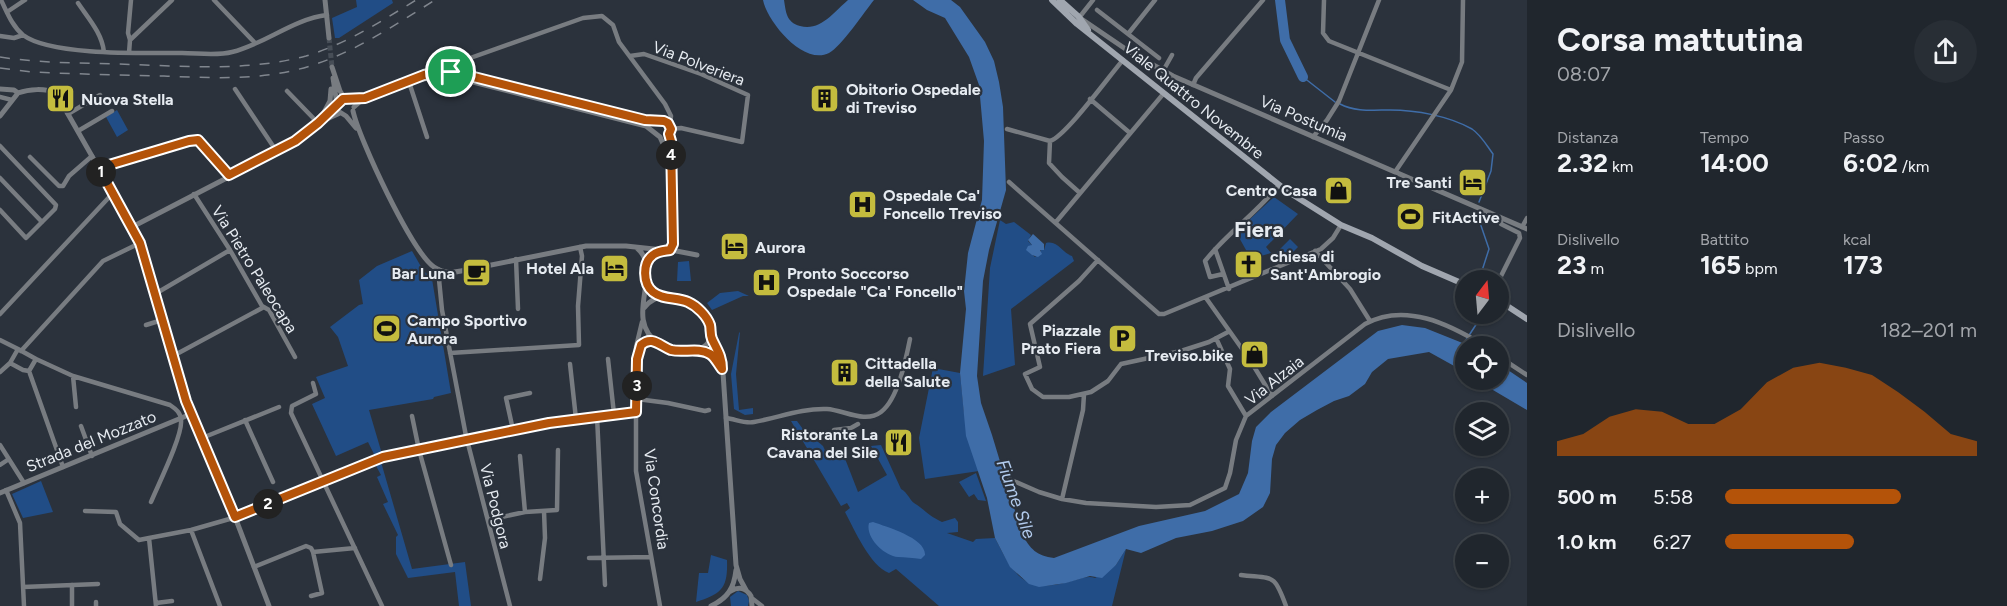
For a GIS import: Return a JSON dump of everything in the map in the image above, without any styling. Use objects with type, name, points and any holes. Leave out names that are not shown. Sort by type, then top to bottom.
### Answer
[{"type":"main road","points":[[1052,0],[1078,20]]},
{"type":"main road","points":[[1060,0],[1078,20]]},
{"type":"main road","name":"Viale Quattro Novembre","points":[[1078,20],[1092,35],[1279,185],[1341,225],[1372,238],[1422,266],[1455,280]]},
{"type":"main road","points":[[1509,307],[1527,318]]},
{"type":"street","points":[[1,0],[15,27],[23,35],[48,46],[104,52],[224,53],[327,15]]},
{"type":"street","points":[[7,12],[25,0]]},
{"type":"street","points":[[129,53],[128,33],[132,0]]},
{"type":"street","points":[[130,40],[172,0]]},
{"type":"street","points":[[214,0],[255,43]]},
{"type":"street","points":[[325,0],[329,38]]},
{"type":"street","points":[[1078,20],[1093,0]]},
{"type":"street","points":[[1128,34],[1155,0]]},
{"type":"street","points":[[1193,85],[1196,78],[1263,0]]},
{"type":"street","points":[[1324,0],[1323,33],[1329,41],[1451,90]]},
{"type":"street","points":[[1314,137],[1339,101],[1379,0]]},
{"type":"street","points":[[1395,172],[1451,90],[1462,62],[1463,0]]},
{"type":"street","points":[[78,3],[99,34],[104,52]]},
{"type":"street","points":[[1097,10],[1159,58]]},
{"type":"street","name":"Via Polveriera","points":[[469,59],[583,18],[602,16],[614,27],[617,39],[667,108],[671,116],[670,129],[681,128],[742,142],[748,95],[701,74],[644,54],[630,56]]},
{"type":"street","name":"Via Postumia","points":[[1078,20],[1163,71],[1193,85],[1525,228]]},
{"type":"street","points":[[0,36],[14,38],[23,35]]},
{"type":"street","points":[[1163,71],[1172,55]]},
{"type":"street","points":[[132,227],[277,152],[347,99],[365,98],[469,59]]},
{"type":"street","points":[[455,74],[469,59]]},
{"type":"street","points":[[1007,129],[1050,141],[1060,135],[1123,60]]},
{"type":"street","points":[[453,64],[455,74]]},
{"type":"street","points":[[332,67],[340,91],[354,109],[360,133],[413,242],[429,263],[438,269],[448,272],[461,271],[580,248],[613,245],[644,250],[671,249],[698,255]]},
{"type":"street","points":[[332,67],[333,89],[338,104],[343,115],[360,133]]},
{"type":"street","points":[[318,123],[330,101],[332,67]]},
{"type":"street","points":[[424,75],[455,74],[645,120],[660,121],[670,129],[673,243],[671,249]]},
{"type":"street","points":[[409,82],[455,74],[642,124],[665,137],[670,129]]},
{"type":"street","points":[[409,82],[427,136]]},
{"type":"street","points":[[3,89],[14,90],[18,93]]},
{"type":"street","points":[[235,90],[277,152]]},
{"type":"street","points":[[0,117],[18,93],[53,91],[58,96],[132,227],[140,243],[191,414],[235,517],[269,606]]},
{"type":"street","points":[[286,92],[318,123]]},
{"type":"street","points":[[1056,222],[1164,93]]},
{"type":"street","points":[[68,114],[100,95]]},
{"type":"street","points":[[0,97],[12,100]]},
{"type":"street","points":[[318,123],[343,115],[354,109],[365,98]]},
{"type":"street","points":[[1090,99],[1130,133]]},
{"type":"street","points":[[667,108],[667,113],[654,128],[666,148],[671,164]]},
{"type":"street","points":[[78,131],[112,111]]},
{"type":"street","points":[[99,168],[198,140],[229,175]]},
{"type":"street","points":[[1050,141],[1049,163],[1080,193]]},
{"type":"street","points":[[0,146],[55,203],[55,209],[26,238],[0,210]]},
{"type":"street","points":[[30,157],[59,186],[63,186],[69,176],[92,156]]},
{"type":"street","points":[[0,178],[42,222]]},
{"type":"street","points":[[1010,182],[1159,314],[1229,289],[1321,249],[1333,238],[1341,225]]},
{"type":"street","points":[[1223,274],[1210,277],[1205,261],[1272,195],[1279,185]]},
{"type":"street","points":[[0,314],[113,193]]},
{"type":"street","name":"Via Pietro Paleocapa","points":[[194,194],[264,308],[269,310],[295,357]]},
{"type":"street","points":[[1501,218],[1501,224],[1519,233],[1520,238],[1504,270]]},
{"type":"street","points":[[1525,228],[1527,218]]},
{"type":"street","points":[[0,372],[103,261],[140,243]]},
{"type":"street","points":[[450,353],[579,345],[578,306],[582,261],[580,248]]},
{"type":"street","points":[[1215,249],[1229,289]]},
{"type":"street","points":[[155,294],[230,250]]},
{"type":"street","points":[[644,250],[646,283],[642,322],[646,331],[655,341],[672,350],[687,352],[697,350],[706,344],[710,333]]},
{"type":"street","points":[[646,267],[652,255],[663,250]]},
{"type":"street","points":[[1315,251],[1350,289],[1370,321]]},
{"type":"street","points":[[516,259],[518,309]]},
{"type":"street","points":[[1098,260],[1079,281],[1030,324],[1040,367],[1025,374],[1032,388],[1043,397],[1069,398],[1091,392],[1108,381],[1121,364],[1181,351],[1228,332]]},
{"type":"street","name":"Via Podgora","points":[[438,269],[450,353],[467,440],[510,606]]},
{"type":"street","points":[[646,283],[654,293],[680,299],[696,307],[708,321],[710,333],[722,358],[736,565],[727,606]]},
{"type":"street","points":[[644,308],[654,300],[664,297]]},
{"type":"street","points":[[1206,298],[1250,360],[1272,396]]},
{"type":"street","points":[[173,356],[264,308]]},
{"type":"street","name":"Via Alzaia","points":[[1009,479],[1062,499],[1086,503],[1156,507],[1190,505],[1225,488],[1229,481],[1236,440],[1246,416],[1370,321],[1390,314],[1418,315],[1468,336]]},
{"type":"street","points":[[146,325],[162,320]]},
{"type":"street","name":"Via Concordia","points":[[642,322],[636,347],[636,471],[660,606]]},
{"type":"street","points":[[1216,338],[1230,369],[1228,386],[1246,416]]},
{"type":"street","points":[[726,418],[752,423],[792,412],[828,409],[861,417],[881,412],[894,394],[910,339]]},
{"type":"street","points":[[0,340],[73,376],[177,409],[181,418],[180,432],[151,502]]},
{"type":"street","points":[[637,359],[642,344],[655,341]]},
{"type":"street","points":[[697,350],[711,354],[722,369]]},
{"type":"street","points":[[36,359],[29,371],[63,468]]},
{"type":"street","points":[[608,359],[614,414]]},
{"type":"street","points":[[10,363],[29,371]]},
{"type":"street","points":[[1509,363],[1527,375]]},
{"type":"street","points":[[570,364],[576,419]]},
{"type":"street","points":[[73,376],[76,407]]},
{"type":"street","points":[[313,383],[316,394],[294,404],[290,410],[382,606]]},
{"type":"street","points":[[513,430],[506,398],[530,393]]},
{"type":"street","points":[[1062,499],[1083,410],[1084,394]]},
{"type":"street","points":[[637,399],[709,410]]},
{"type":"street","points":[[202,438],[279,407]]},
{"type":"street","points":[[85,511],[116,512],[120,524],[139,540],[191,530],[235,517],[323,483],[379,458],[513,430],[636,412]]},
{"type":"street","name":"Strada del Mozzato","points":[[3,491],[191,414]]},
{"type":"street","points":[[597,416],[605,585]]},
{"type":"street","points":[[412,417],[451,565]]},
{"type":"street","points":[[245,420],[273,482]]},
{"type":"street","points":[[834,430],[852,428],[858,424]]},
{"type":"street","points":[[81,426],[92,456]]},
{"type":"street","points":[[0,445],[24,483]]},
{"type":"street","points":[[488,520],[525,512],[557,510],[558,450]]},
{"type":"street","points":[[520,456],[525,512]]},
{"type":"street","name":"Strada del Mozzato","points":[[0,465],[9,459]]},
{"type":"street","points":[[3,491],[20,523],[24,606]]},
{"type":"street","points":[[540,579],[545,538],[544,511]]},
{"type":"street","points":[[191,530],[220,606]]},
{"type":"street","points":[[149,538],[156,605],[171,601]]},
{"type":"street","points":[[254,567],[306,546],[312,548],[322,593],[311,596]]},
{"type":"street","points":[[313,552],[355,548]]},
{"type":"street","points":[[589,558],[651,557]]},
{"type":"street","points":[[736,565],[752,603],[762,606]]},
{"type":"street","points":[[1241,574],[1271,579],[1277,583],[1286,606]]},
{"type":"street","points":[[24,588],[98,584]]},
{"type":"street","points":[[72,585],[72,606]]},
{"type":"street","points":[[711,606],[737,588],[746,590]]},
{"type":"shaded area","points":[[356,0],[392,0],[393,3],[339,38],[335,38],[332,18],[357,7]]},
{"type":"shaded area","points":[[763,0],[784,0],[789,19],[795,24],[807,27],[821,23],[848,0],[874,0],[840,44],[829,53],[819,55],[808,53],[788,39],[771,19]]},
{"type":"shaded area","points":[[913,0],[951,0],[960,7],[985,42],[994,61],[999,82],[1003,107],[1006,190],[983,281],[977,376],[981,403],[1022,534],[1035,551],[1043,556],[1054,558],[1139,526],[1205,511],[1239,494],[1248,473],[1256,427],[1271,412],[1378,331],[1402,325],[1425,328],[1455,340],[1455,366],[1429,352],[1388,359],[1372,372],[1365,384],[1349,396],[1334,401],[1300,420],[1285,433],[1276,445],[1272,459],[1270,493],[1263,507],[1243,521],[1212,531],[1176,538],[1141,553],[1126,549],[1116,565],[1102,578],[1090,576],[1039,587],[1029,584],[1010,567],[995,538],[987,498],[966,436],[960,373],[968,253],[982,200],[984,141],[979,85],[969,57],[945,18],[927,10]]},
{"type":"shaded area","points":[[117,110],[128,130],[117,137],[106,117]]},
{"type":"shaded area","points":[[1274,197],[1298,214],[1266,247],[1271,253],[1251,259],[1236,232]]},
{"type":"shaded area","points":[[1000,220],[1006,224],[1014,222],[1031,235],[1028,241],[1032,245],[1027,250],[1035,257],[1041,252],[1040,249],[1044,250],[1046,243],[1054,243],[1072,256],[1074,261],[1011,309],[1015,365],[983,376],[990,268]]},
{"type":"shaded area","points":[[1033,234],[1044,244],[1044,250],[1040,250],[1042,254],[1038,257],[1026,250],[1032,245],[1028,240]]},
{"type":"shaded area","points":[[1290,239],[1298,247],[1283,262],[1275,254]]},
{"type":"shaded area","name":"Campo Sportivo Aurora","points":[[412,251],[423,270],[432,279],[451,393],[433,399],[369,410],[382,454],[375,456],[368,442],[336,456],[312,404],[325,398],[316,377],[348,366],[338,337],[330,327],[363,304],[359,280],[377,266]]},
{"type":"shaded area","points":[[689,261],[691,281],[677,281],[678,262]]},
{"type":"shaded area","points":[[738,291],[749,296],[743,296],[712,310],[707,303],[720,293]]},
{"type":"shaded area","points":[[740,332],[736,374],[739,410],[753,408],[753,414],[745,415],[734,409],[731,374]]},
{"type":"shaded area","points":[[933,368],[960,373],[964,413],[979,471],[925,479],[919,438]]},
{"type":"shaded area","points":[[1509,371],[1527,383],[1527,410],[1493,390],[1509,390]]},
{"type":"shaded area","points":[[791,421],[797,421],[808,436],[823,446],[829,459],[844,456],[858,492],[887,475],[871,446],[881,445],[901,489],[914,503],[942,522],[955,518],[958,522],[958,532],[947,533],[973,542],[976,539],[995,538],[1015,571],[1031,583],[1053,585],[1085,577],[1095,578],[1116,565],[1126,549],[1112,606],[939,606],[896,569],[889,573],[875,563],[845,512],[850,508],[847,503],[841,506]]},
{"type":"shaded area","points":[[381,462],[412,569],[465,562],[471,606],[459,606],[455,572],[408,578],[396,554],[398,535],[383,504],[388,502],[377,477],[381,475],[375,464]]},
{"type":"shaded area","points":[[976,473],[986,501],[978,500],[974,494],[969,497],[959,482]]},
{"type":"shaded area","points":[[41,481],[53,512],[23,518],[12,494]]},
{"type":"shaded area","points":[[873,522],[913,538],[924,549],[925,555],[921,559],[898,557],[887,553],[877,545],[870,534],[869,523]]},
{"type":"shaded area","points":[[711,555],[727,560],[726,577],[722,588],[717,593],[696,602],[699,573],[708,573]]},
{"type":"shaded area","points":[[738,591],[747,595],[748,606],[731,606],[730,597]]},
{"type":"waterway","points":[[1280,0],[1285,40],[1303,77]]},
{"type":"waterway","points":[[1303,77],[1335,102]]},
{"type":"waterway","points":[[1340,104],[1358,109],[1400,110],[1432,115],[1472,129],[1493,154],[1491,171],[1479,202]]},
{"type":"waterway","points":[[1477,214],[1489,249],[1482,270]]},
{"type":"waterway","points":[[1469,336],[1476,324]]},
{"type":"tunnel","points":[[329,38],[332,67]]},
{"type":"railway","points":[[0,57],[59,62],[189,67],[237,66],[283,61],[306,56],[335,45],[416,0]]},
{"type":"railway","points":[[0,68],[32,72],[201,77],[274,74],[310,66],[343,53],[435,0]]},
{"type":"place","name":"Obitorio Ospedale di Treviso","points":[[825,98]]},
{"type":"place","name":"Nuova Stella","points":[[60,99]]},
{"type":"place","name":"Tre Santi","points":[[1473,182]]},
{"type":"place","name":"Centro Casa","points":[[1338,190]]},
{"type":"place","name":"Ospedale Ca' Foncello Treviso","points":[[862,204]]},
{"type":"place","name":"FitActive","points":[[1411,217]]},
{"type":"place","name":"Aurora","points":[[734,247]]},
{"type":"place","name":"chiesa di Sant'Ambrogio","points":[[1249,265]]},
{"type":"place","name":"Hotel Ala","points":[[615,268]]},
{"type":"place","name":"Bar Luna","points":[[476,273]]},
{"type":"place","name":"Pronto Soccorso Ospedale \"Ca' Foncello\"","points":[[766,282]]},
{"type":"place","name":"Campo Sportivo Aurora","points":[[386,329]]},
{"type":"place","name":"Piazzale Prato Fiera","points":[[1122,339]]},
{"type":"place","name":"Treviso.bike","points":[[1254,355]]},
{"type":"place","name":"Cittadella della Salute","points":[[844,372]]},
{"type":"place","name":"Ristorante La Cavana del Sile","points":[[899,443]]},
{"type":"district","name":"Fiera","points":[[1259,229]]},
{"type":"route","points":[[451,72],[653,122],[668,123],[671,127],[669,134],[673,244],[670,250],[657,252],[649,259],[646,267],[646,283],[654,293],[688,302],[704,315],[709,323],[711,337],[722,358],[722,369],[711,354],[697,350],[687,352],[672,350],[655,341],[646,341],[641,345],[637,359],[636,412],[549,423],[383,457],[235,517],[186,401],[138,237],[99,168],[198,140],[229,175],[295,141],[343,99],[365,98],[424,75],[451,72]]},
{"type":"water label","name":"Fiume Sile","points":[[1016,499]]}]
